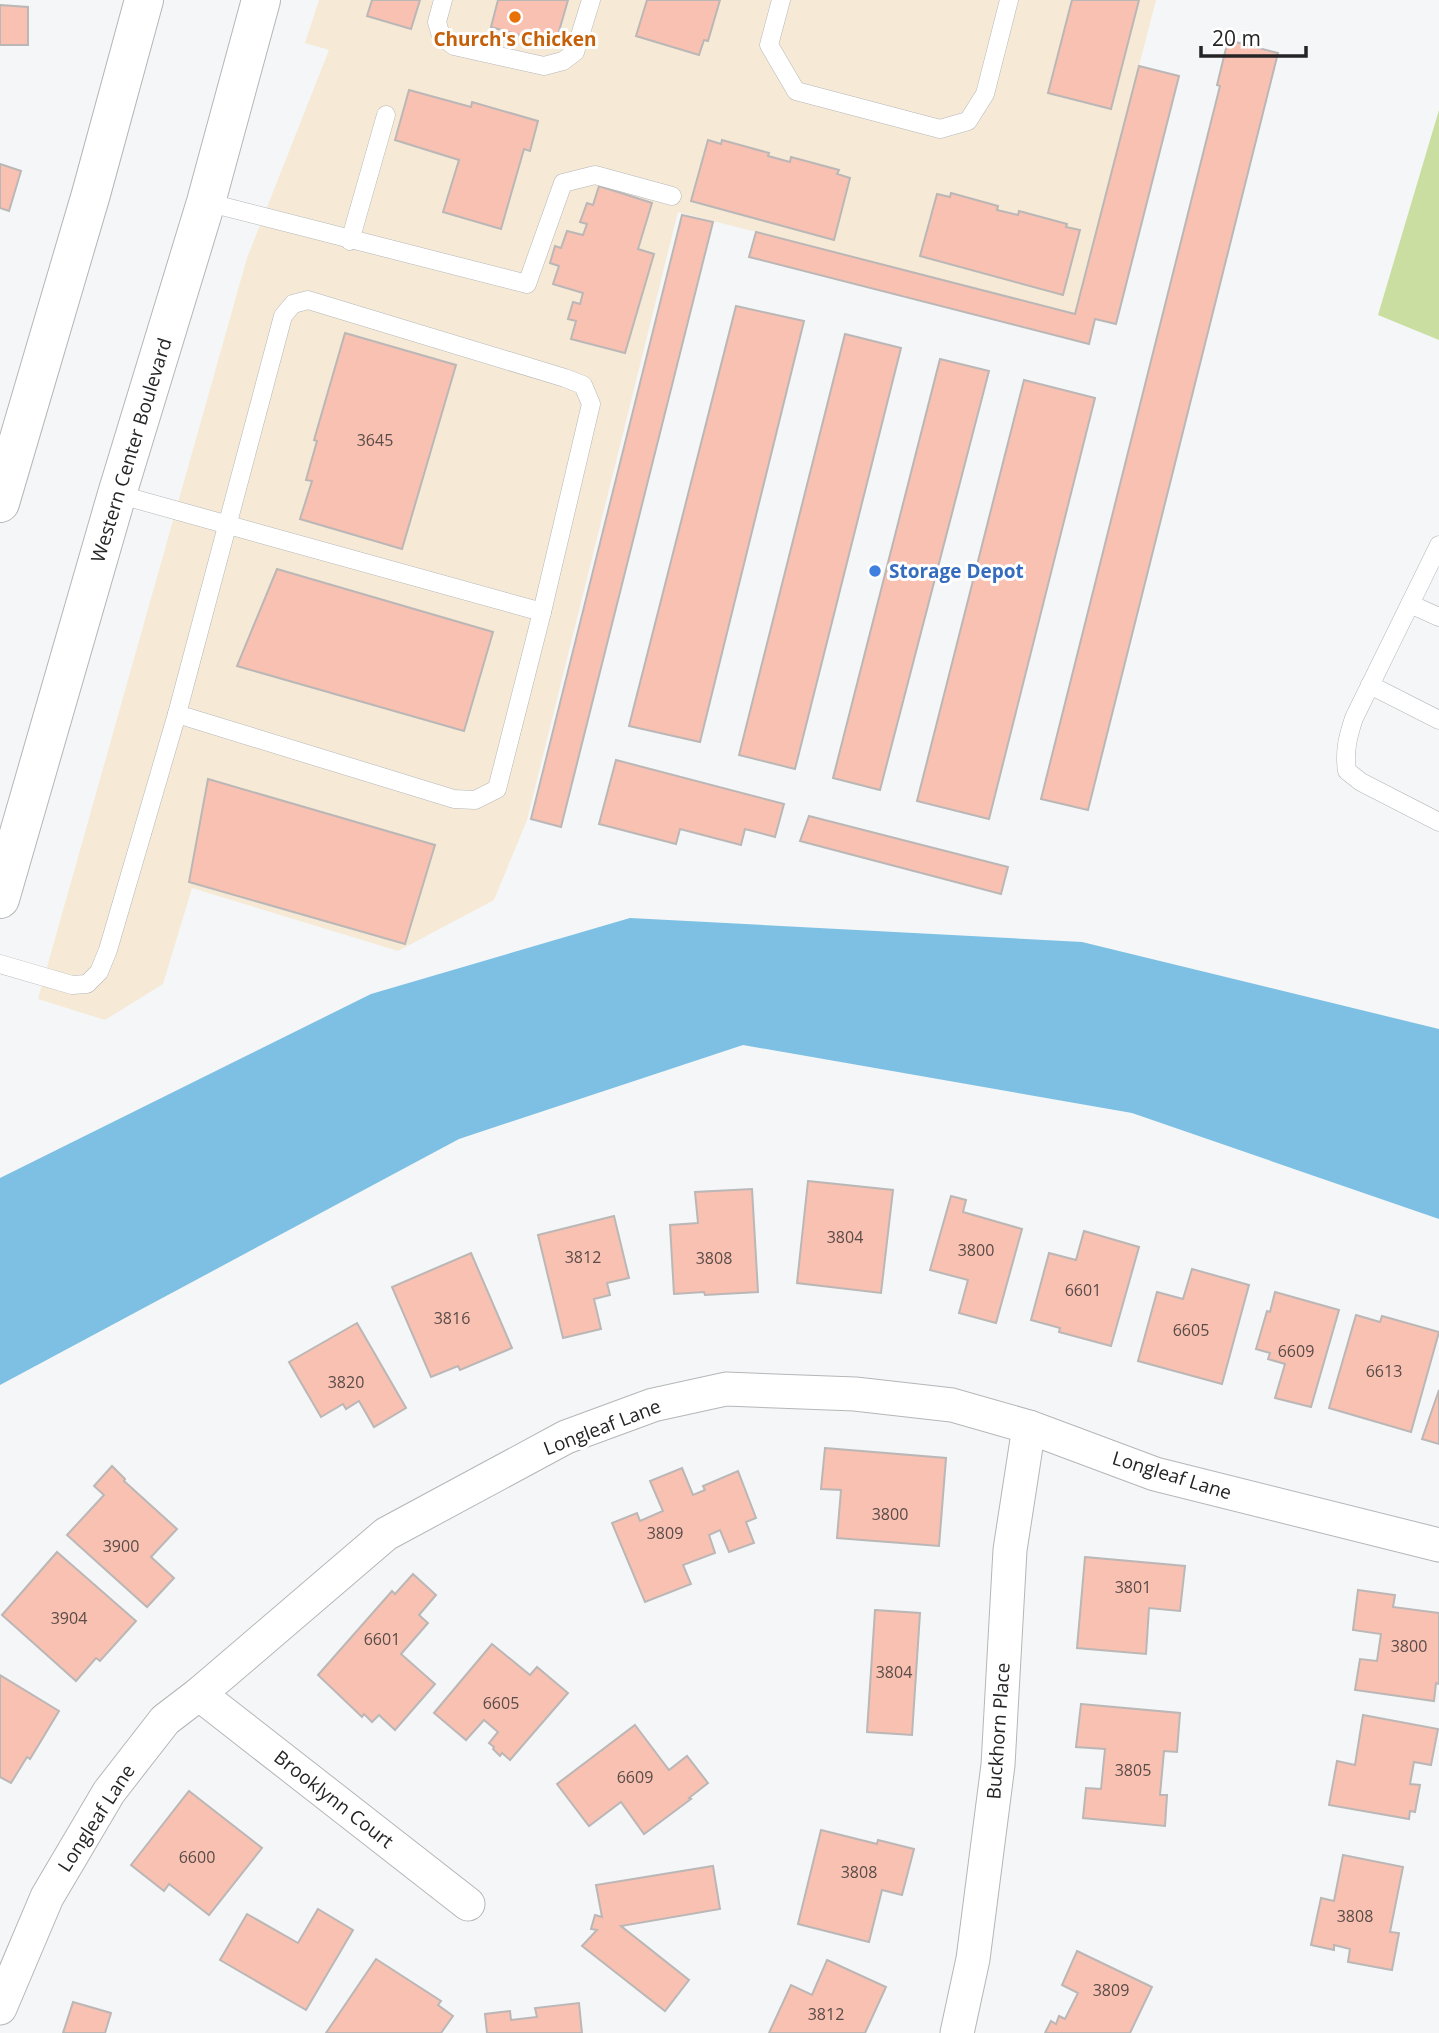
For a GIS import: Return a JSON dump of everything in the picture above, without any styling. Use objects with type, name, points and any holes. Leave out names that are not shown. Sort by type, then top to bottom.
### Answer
[{"type":"main road","points":[[0,503],[145,0]]},
{"type":"main road","name":"Western Center Boulevard","points":[[0,899],[117,494],[206,202],[261,0]]},
{"type":"street","name":"Longleaf Lane","points":[[0,2008],[47,1897],[109,1792],[165,1720],[200,1695],[386,1534],[566,1437],[653,1405],[726,1389],[855,1394],[952,1405],[1029,1427],[1155,1474],[1439,1545]]},
{"type":"street","name":"Buckhorn Place","points":[[957,2033],[973,1959],[998,1765],[1010,1550],[1029,1427]]},
{"type":"street","name":"Brooklynn Court","points":[[200,1695],[468,1905]]},
{"type":"lane","points":[[443,0],[437,22],[441,36],[454,46],[544,66],[564,61],[575,52],[592,0]]},
{"type":"lane","points":[[782,0],[769,45],[796,91],[940,129],[968,121],[985,94],[1009,0]]},
{"type":"lane","points":[[350,241],[386,115]]},
{"type":"lane","points":[[206,202],[350,241],[527,284],[562,183],[595,175],[672,196]]},
{"type":"lane","points":[[0,964],[72,985],[87,984],[99,972],[108,950],[177,714],[283,316],[293,304],[307,300],[583,385],[591,404],[497,789],[475,800],[454,799],[177,714]]},
{"type":"lane","points":[[117,494],[542,612]]},
{"type":"lane","points":[[1439,545],[1354,718],[1346,740],[1347,771],[1362,782],[1439,822]]},
{"type":"lane","points":[[1410,604],[1439,617]]},
{"type":"lane","points":[[1370,685],[1439,720]]},
{"type":"shaded area","points":[[319,0],[1156,0],[1075,314],[678,212],[527,820],[494,900],[398,951],[192,888],[163,984],[105,1020],[38,999],[247,258],[329,50],[305,43]]},
{"type":"green space","points":[[1439,110],[1439,340],[1378,315]]},
{"type":"water","points":[[630,918],[1082,942],[1439,1029],[1439,1219],[1132,1113],[743,1045],[459,1139],[0,1385],[0,1178],[371,994]]},
{"type":"building","points":[[372,0],[420,0],[411,29],[367,16]]},
{"type":"building","points":[[498,0],[568,0],[555,45],[491,27]]},
{"type":"building","points":[[647,0],[720,0],[708,41],[704,40],[699,55],[636,36]]},
{"type":"building","points":[[1072,0],[1139,0],[1111,109],[1048,93]]},
{"type":"building","points":[[0,5],[28,7],[28,45],[0,45]]},
{"type":"building","points":[[1228,40],[1278,53],[1088,810],[1041,799],[1220,86],[1217,85]]},
{"type":"building","points":[[1139,66],[1179,76],[1116,324],[1095,319],[1089,344],[749,257],[756,232],[1075,314]]},
{"type":"building","points":[[409,90],[471,107],[472,102],[538,121],[530,151],[524,149],[501,229],[443,212],[459,160],[395,140]]},
{"type":"building","points":[[708,140],[721,144],[722,140],[790,162],[791,157],[839,170],[837,174],[850,178],[834,240],[691,201]]},
{"type":"building","points":[[0,164],[21,171],[9,211],[0,208]]},
{"type":"building","points":[[599,186],[652,203],[638,249],[654,254],[625,353],[571,339],[576,321],[568,319],[573,302],[580,304],[583,293],[553,284],[559,266],[550,263],[555,246],[561,248],[567,231],[583,235],[587,224],[580,222],[587,203],[593,205]]},
{"type":"building","points":[[951,193],[998,206],[997,210],[1018,215],[1019,211],[1080,230],[1063,295],[920,256],[937,194],[950,197]]},
{"type":"building","points":[[682,215],[713,222],[561,827],[531,819]]},
{"type":"building","points":[[736,306],[804,321],[700,742],[629,726]]},
{"type":"building","points":[[345,333],[456,365],[402,549],[300,519],[312,481],[306,480],[317,441],[314,440]]},
{"type":"building","points":[[845,334],[901,348],[795,769],[739,755]]},
{"type":"building","points":[[940,359],[989,371],[880,790],[833,778]]},
{"type":"building","points":[[1024,380],[1095,398],[989,819],[917,801]]},
{"type":"building","points":[[277,569],[493,632],[464,731],[237,666]]},
{"type":"building","points":[[616,760],[784,804],[775,837],[745,829],[741,845],[680,829],[676,844],[599,824]]},
{"type":"building","points":[[208,779],[435,845],[405,944],[189,882]]},
{"type":"building","points":[[809,816],[1008,867],[1001,894],[800,841]]},
{"type":"building","points":[[808,1181],[893,1190],[881,1293],[797,1283]]},
{"type":"building","points":[[752,1189],[758,1292],[674,1294],[670,1225],[698,1223],[695,1192]]},
{"type":"building","points":[[951,1196],[966,1200],[963,1212],[1022,1229],[996,1323],[959,1313],[968,1280],[930,1270]]},
{"type":"building","points":[[614,1216],[629,1278],[607,1283],[610,1295],[594,1299],[601,1329],[563,1338],[538,1235]]},
{"type":"building","points":[[1084,1231],[1139,1247],[1111,1346],[1059,1332],[1060,1328],[1031,1320],[1049,1253],[1076,1260]]},
{"type":"building","points":[[471,1253],[512,1348],[460,1370],[458,1366],[431,1377],[392,1287]]},
{"type":"building","points":[[1192,1269],[1249,1285],[1222,1384],[1138,1361],[1157,1292],[1183,1299]]},
{"type":"building","points":[[1275,1292],[1339,1310],[1311,1407],[1275,1398],[1285,1364],[1268,1359],[1270,1353],[1256,1349]]},
{"type":"building","points":[[1356,1315],[1380,1322],[1382,1316],[1439,1332],[1411,1432],[1329,1408]]},
{"type":"building","points":[[357,1323],[406,1408],[374,1427],[359,1401],[346,1409],[343,1404],[321,1417],[289,1362]]},
{"type":"building","points":[[1439,1390],[1439,1444],[1422,1439]]},
{"type":"building","points":[[825,1448],[946,1458],[939,1546],[837,1538],[841,1490],[821,1489]]},
{"type":"building","points":[[112,1466],[124,1481],[177,1529],[151,1557],[174,1578],[147,1607],[67,1535],[104,1495],[94,1486]]},
{"type":"building","points":[[682,1468],[693,1495],[705,1490],[703,1486],[738,1471],[756,1518],[746,1522],[754,1543],[729,1552],[720,1530],[709,1535],[715,1553],[683,1565],[691,1584],[645,1602],[612,1523],[637,1513],[640,1521],[663,1511],[650,1481]]},
{"type":"building","points":[[57,1552],[136,1621],[100,1661],[96,1658],[76,1681],[2,1615]]},
{"type":"building","points":[[1085,1557],[1185,1566],[1180,1611],[1149,1608],[1146,1654],[1077,1648]]},
{"type":"building","points":[[413,1574],[436,1595],[419,1615],[428,1623],[401,1654],[435,1684],[395,1730],[379,1715],[372,1722],[364,1714],[362,1717],[318,1675],[392,1591],[395,1594]]},
{"type":"building","points":[[1358,1590],[1395,1595],[1393,1607],[1439,1613],[1439,1684],[1436,1683],[1434,1701],[1355,1690],[1360,1659],[1377,1661],[1381,1634],[1353,1630]]},
{"type":"building","points":[[875,1610],[920,1613],[912,1735],[867,1732]]},
{"type":"building","points":[[492,1644],[530,1675],[537,1667],[568,1693],[510,1760],[502,1753],[500,1756],[489,1743],[498,1732],[484,1720],[466,1740],[434,1713]]},
{"type":"building","points":[[0,1675],[59,1711],[30,1759],[27,1757],[11,1783],[0,1777]]},
{"type":"building","points":[[1081,1704],[1180,1713],[1177,1752],[1164,1751],[1160,1795],[1167,1795],[1165,1826],[1083,1818],[1086,1788],[1101,1789],[1105,1749],[1076,1747]]},
{"type":"building","points":[[1363,1715],[1438,1729],[1431,1765],[1414,1762],[1410,1784],[1420,1785],[1415,1812],[1410,1811],[1409,1819],[1329,1805],[1337,1761],[1355,1765]]},
{"type":"building","points":[[635,1725],[669,1770],[687,1756],[708,1783],[644,1834],[621,1802],[589,1826],[557,1784]]},
{"type":"building","points":[[189,1791],[262,1848],[209,1915],[169,1884],[164,1891],[131,1865]]},
{"type":"building","points":[[821,1830],[877,1844],[878,1840],[914,1849],[902,1895],[882,1890],[869,1942],[798,1924]]},
{"type":"building","points":[[1343,1855],[1403,1867],[1390,1932],[1399,1933],[1392,1970],[1348,1962],[1350,1949],[1334,1945],[1334,1950],[1311,1945],[1321,1898],[1334,1901]]},
{"type":"building","points":[[713,1866],[720,1909],[621,1926],[689,1980],[665,2011],[582,1946],[597,1930],[591,1929],[595,1915],[602,1917],[596,1885]]},
{"type":"building","points":[[318,1909],[353,1930],[306,2010],[220,1960],[247,1914],[298,1943]]},
{"type":"building","points":[[1077,1951],[1152,1987],[1130,2033],[1045,2033],[1051,2021],[1056,2024],[1059,2016],[1065,2019],[1078,1993],[1062,1985]]},
{"type":"building","points":[[376,1959],[441,2001],[438,2005],[453,2016],[441,2033],[326,2033]]},
{"type":"building","points":[[827,1960],[886,1987],[865,2033],[769,2033],[791,1985],[812,1995]]},
{"type":"building","points":[[73,2002],[111,2013],[105,2033],[63,2033]]},
{"type":"building","points":[[579,2003],[582,2033],[487,2033],[485,2014],[510,2011],[511,2020],[537,2017],[535,2008]]},
{"type":"place","name":"Church's Chicken","points":[[515,17]]},
{"type":"place","name":"Storage Depot","points":[[875,571]]}]
